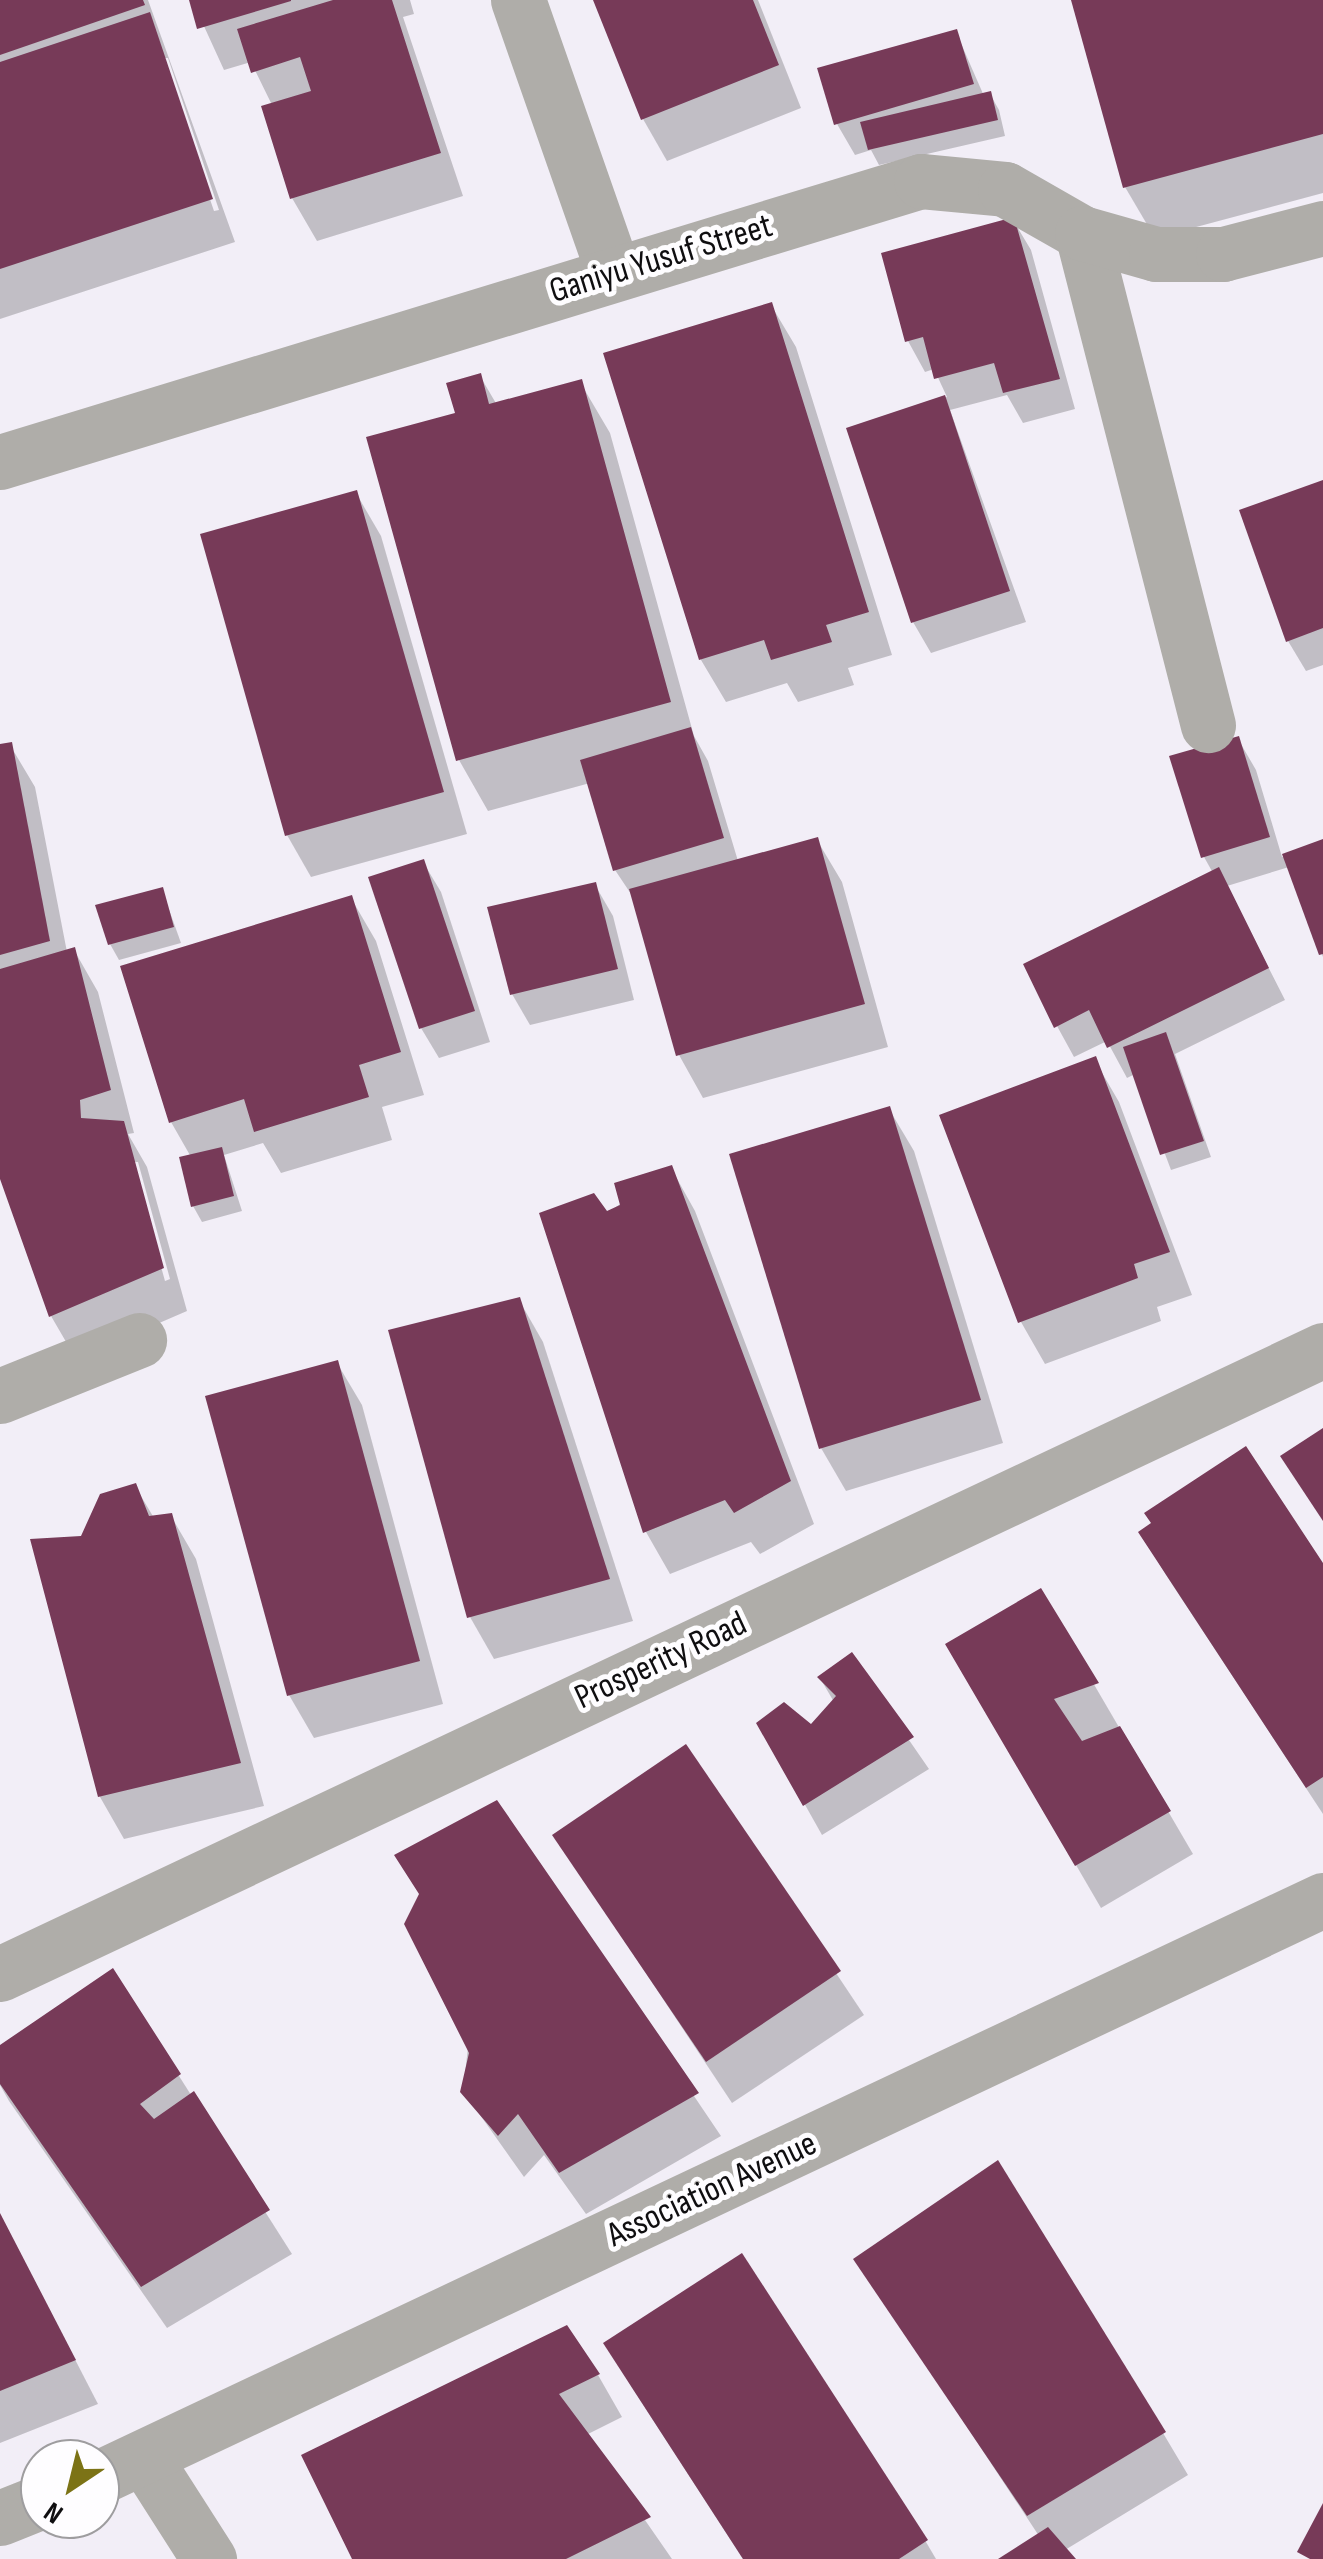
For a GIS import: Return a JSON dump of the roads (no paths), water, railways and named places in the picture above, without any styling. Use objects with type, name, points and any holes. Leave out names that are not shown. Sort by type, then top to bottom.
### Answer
[{"type":"street","points":[[518,0],[613,272]]},
{"type":"street","name":"Ganiyu Yusuf Street","points":[[0,462],[921,181],[1005,189],[1082,233],[1156,254],[1224,254],[1323,228]]},
{"type":"street","points":[[1082,233],[1208,725]]},
{"type":"street","points":[[0,1396],[139,1340]]},
{"type":"street","name":"Prosperity Road","points":[[0,1974],[1323,1350]]},
{"type":"street","name":"Association Avenue","points":[[122,2468],[1323,1900]]},
{"type":"street","points":[[122,2468],[209,2559]]}]
